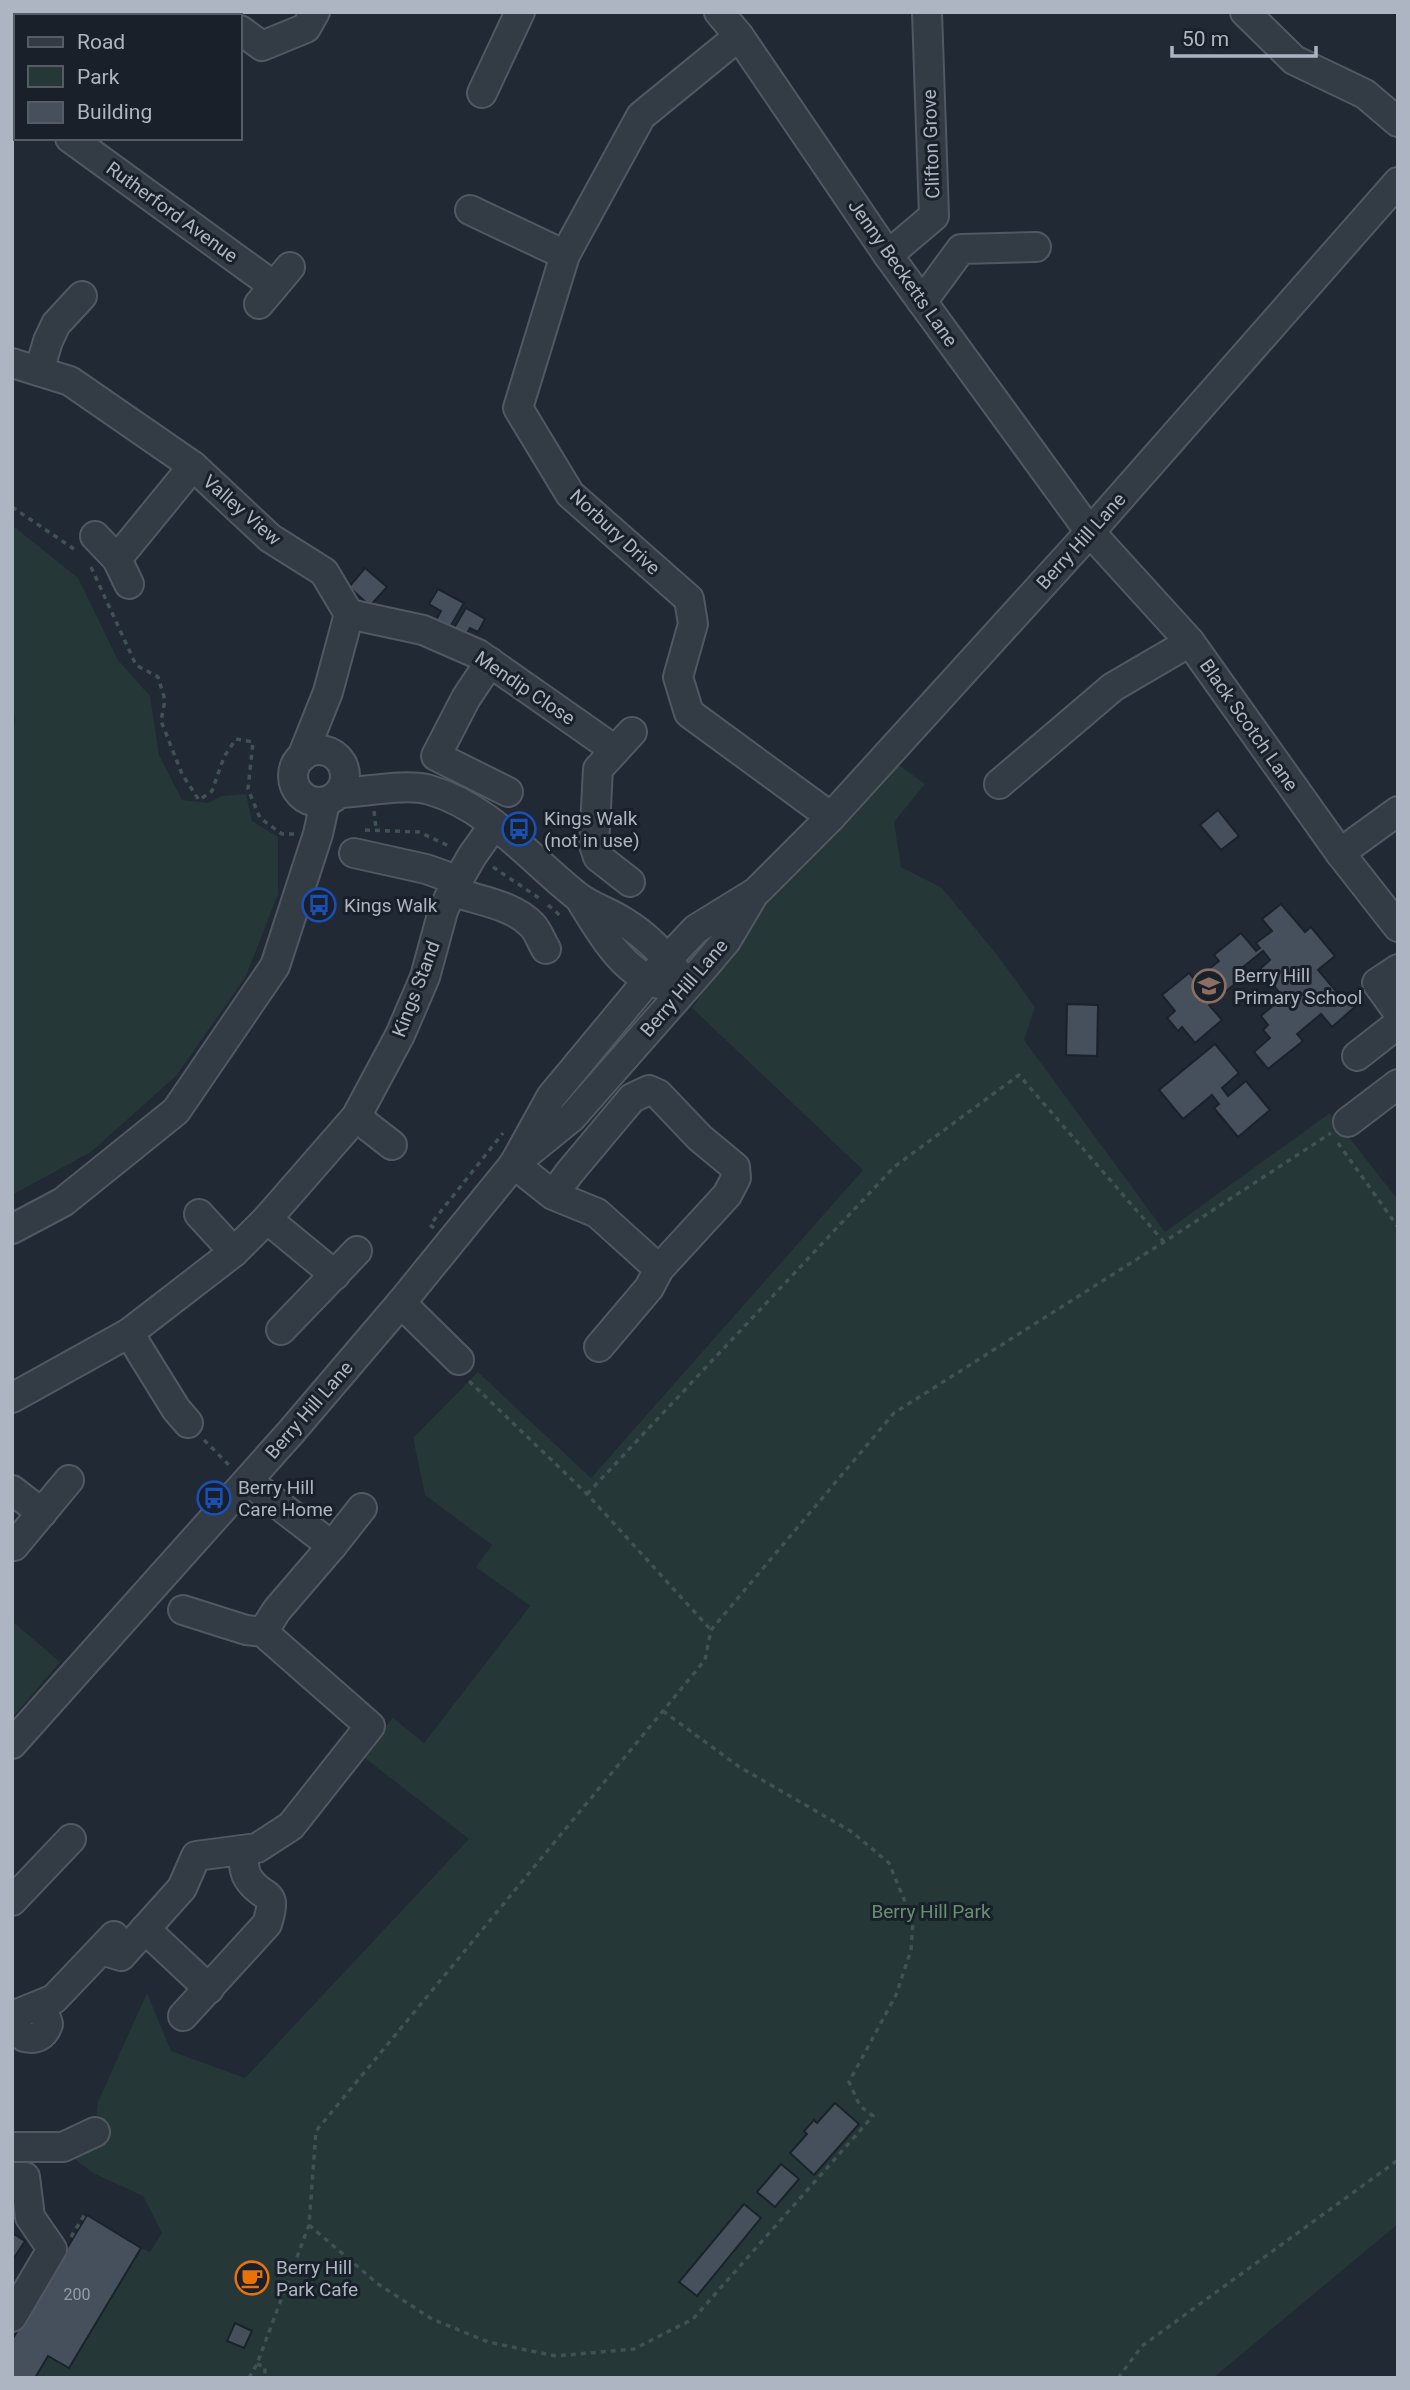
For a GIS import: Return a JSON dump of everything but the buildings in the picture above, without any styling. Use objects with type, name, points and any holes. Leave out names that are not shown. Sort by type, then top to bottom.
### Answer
[{"type":"street","points":[[242,31],[262,46],[306,28],[315,12]]},
{"type":"street","points":[[482,93],[520,12]]},
{"type":"street","name":"Jenny Becketts Lane","points":[[719,12],[739,36],[888,255],[1090,532]]},
{"type":"street","name":"Clifton Grove","points":[[888,255],[934,216],[927,12]]},
{"type":"street","points":[[1245,12],[1294,60],[1365,94],[1398,122]]},
{"type":"street","name":"Norbury Drive","points":[[739,36],[641,116],[565,255],[518,408],[570,494],[689,599],[693,624],[678,677],[689,713],[831,817]]},
{"type":"street","name":"Rutherford Avenue","points":[[73,140],[274,286]]},
{"type":"street","name":"Berry Hill Lane","points":[[514,1164],[572,1117],[676,975],[831,817],[1090,532],[1398,182]]},
{"type":"street","points":[[470,211],[565,255]]},
{"type":"street","points":[[922,302],[961,249],[1035,246]]},
{"type":"street","points":[[39,372],[56,324],[82,296]]},
{"type":"street","name":"Valley View","points":[[12,363],[70,381],[193,466],[270,538],[324,572],[349,614]]},
{"type":"street","name":"Valley View","points":[[117,559],[193,466]]},
{"type":"street","name":"Black Scotch Lane","points":[[1090,532],[1190,642],[1340,853],[1398,927]]},
{"type":"street","points":[[88,551],[117,559],[129,584]]},
{"type":"street","points":[[300,889],[301,834],[323,798],[346,777],[325,757],[328,692],[349,614]]},
{"type":"street","name":"Mendip Close","points":[[349,614],[423,631],[478,654],[615,750],[594,845],[598,857],[630,882]]},
{"type":"street","points":[[999,784],[1113,687],[1190,642]]},
{"type":"street","points":[[490,662],[466,698],[436,756],[508,792]]},
{"type":"street","points":[[403,787],[325,757],[297,760],[293,771],[293,784],[299,794],[323,798],[403,787],[428,789],[458,800],[494,825],[580,898],[626,923],[676,975]]},
{"type":"street","points":[[12,1229],[63,1202],[176,1111],[275,966],[318,834],[323,798]]},
{"type":"street","points":[[1340,853],[1398,811]]},
{"type":"street","name":"Kings Stand","points":[[12,1398],[130,1333],[234,1252],[267,1219],[356,1117],[400,1035],[425,977],[443,911],[454,886],[494,825]]},
{"type":"street","points":[[354,853],[426,869],[479,901],[509,908],[532,925],[546,949]]},
{"type":"street","points":[[580,898],[608,944],[648,980]]},
{"type":"street","points":[[1398,969],[1377,984],[1398,1012]]},
{"type":"street","name":"Berry Hill Lane","points":[[12,1744],[248,1481],[401,1303],[514,1164],[551,1097],[616,1016],[648,980],[676,975]]},
{"type":"street","points":[[1357,1056],[1398,1024]]},
{"type":"street","points":[[1340,1127],[1398,1084]]},
{"type":"street","points":[[553,1195],[569,1172],[632,1098],[649,1090],[658,1094],[700,1138],[735,1167],[736,1178],[727,1195],[659,1269],[649,1288],[598,1347]]},
{"type":"street","points":[[356,1117],[392,1145]]},
{"type":"street","points":[[514,1164],[553,1195],[597,1213],[659,1269]]},
{"type":"street","points":[[199,1214],[234,1252]]},
{"type":"street","points":[[267,1219],[335,1275]]},
{"type":"street","points":[[281,1330],[357,1251]]},
{"type":"street","points":[[401,1303],[461,1367]]},
{"type":"street","points":[[130,1333],[176,1409],[188,1423]]},
{"type":"street","points":[[14,1546],[69,1480]]},
{"type":"street","points":[[248,1481],[332,1546]]},
{"type":"street","points":[[12,1490],[41,1513]]},
{"type":"street","points":[[263,1632],[277,1610],[362,1508]]},
{"type":"street","points":[[12,2016],[54,1999],[101,1950],[182,1888],[196,1856],[257,1848],[291,1826],[370,1726],[263,1632],[246,1630],[183,1610]]},
{"type":"street","points":[[12,1901],[71,1839]]},
{"type":"street","points":[[183,2016],[267,1924],[273,1906],[268,1895],[254,1886],[246,1874],[243,1850]]},
{"type":"street","points":[[147,1915],[209,1989]]},
{"type":"street","points":[[12,2024],[24,2037],[36,2038],[42,2034],[48,2024],[42,2004]]},
{"type":"street","points":[[12,2147],[63,2147],[95,2132]]},
{"type":"street","points":[[12,2177],[25,2177],[30,2217],[52,2249],[12,2317]]},
{"type":"path","points":[[12,507],[71,546],[88,551],[136,665],[158,677],[165,700],[161,721],[182,774],[199,800],[212,791],[224,757],[236,739],[253,742],[247,789],[260,818],[282,834],[301,834]]},
{"type":"path","points":[[586,1494],[894,1167],[1018,1075],[1164,1242]]},
{"type":"path","points":[[249,2378],[257,2364],[309,2225],[316,2131],[705,1660],[711,1630],[894,1413],[1340,1127],[1398,1227]]},
{"type":"path","points":[[461,1367],[586,1494],[711,1630]]},
{"type":"path","points":[[188,1423],[248,1481]]},
{"type":"path","points":[[309,2225],[378,2284],[432,2319],[488,2342],[556,2356],[634,2349],[693,2319],[873,2116],[860,2106],[849,2082],[897,1994],[911,1950],[913,1921],[890,1863],[852,1832],[738,1766],[663,1711]]},
{"type":"path","points":[[1118,2378],[1142,2346],[1398,2160]]},
{"type":"path","points":[[257,2364],[265,2367],[265,2378]]},
{"type":"green space","points":[[12,525],[78,578],[118,660],[150,696],[159,755],[182,800],[208,803],[222,796],[246,794],[252,821],[278,837],[278,894],[246,976],[177,1075],[91,1152],[12,1195],[12,739],[15,720],[12,701]]},
{"type":"green space","name":"Berry Hill Park","points":[[899,765],[925,784],[894,822],[901,867],[942,888],[998,956],[1035,1007],[1024,1040],[1165,1232],[1330,1113],[1398,1200],[1398,2224],[1213,2378],[35,2378],[48,2356],[69,2368],[141,2248],[150,2252],[162,2233],[143,2196],[93,2173],[65,2152],[94,2139],[98,2102],[147,1993],[171,2051],[245,2078],[469,1839],[361,1755],[393,1718],[424,1743],[530,1606],[476,1567],[492,1545],[425,1495],[413,1438],[478,1372],[591,1478],[863,1170],[692,1008],[777,889],[844,827]]},
{"type":"green space","points":[[12,1621],[60,1662],[12,1718]]},
{"type":"place","name":"Kings Walk (not in use)","points":[[519,829]]},
{"type":"place","name":"Kings Walk","points":[[319,905]]},
{"type":"place","name":"Berry Hill Primary School","points":[[1209,986]]},
{"type":"place","name":"Berry Hill Care Home","points":[[214,1498]]},
{"type":"place","name":"Berry Hill Park Cafe","points":[[252,2278]]}]
